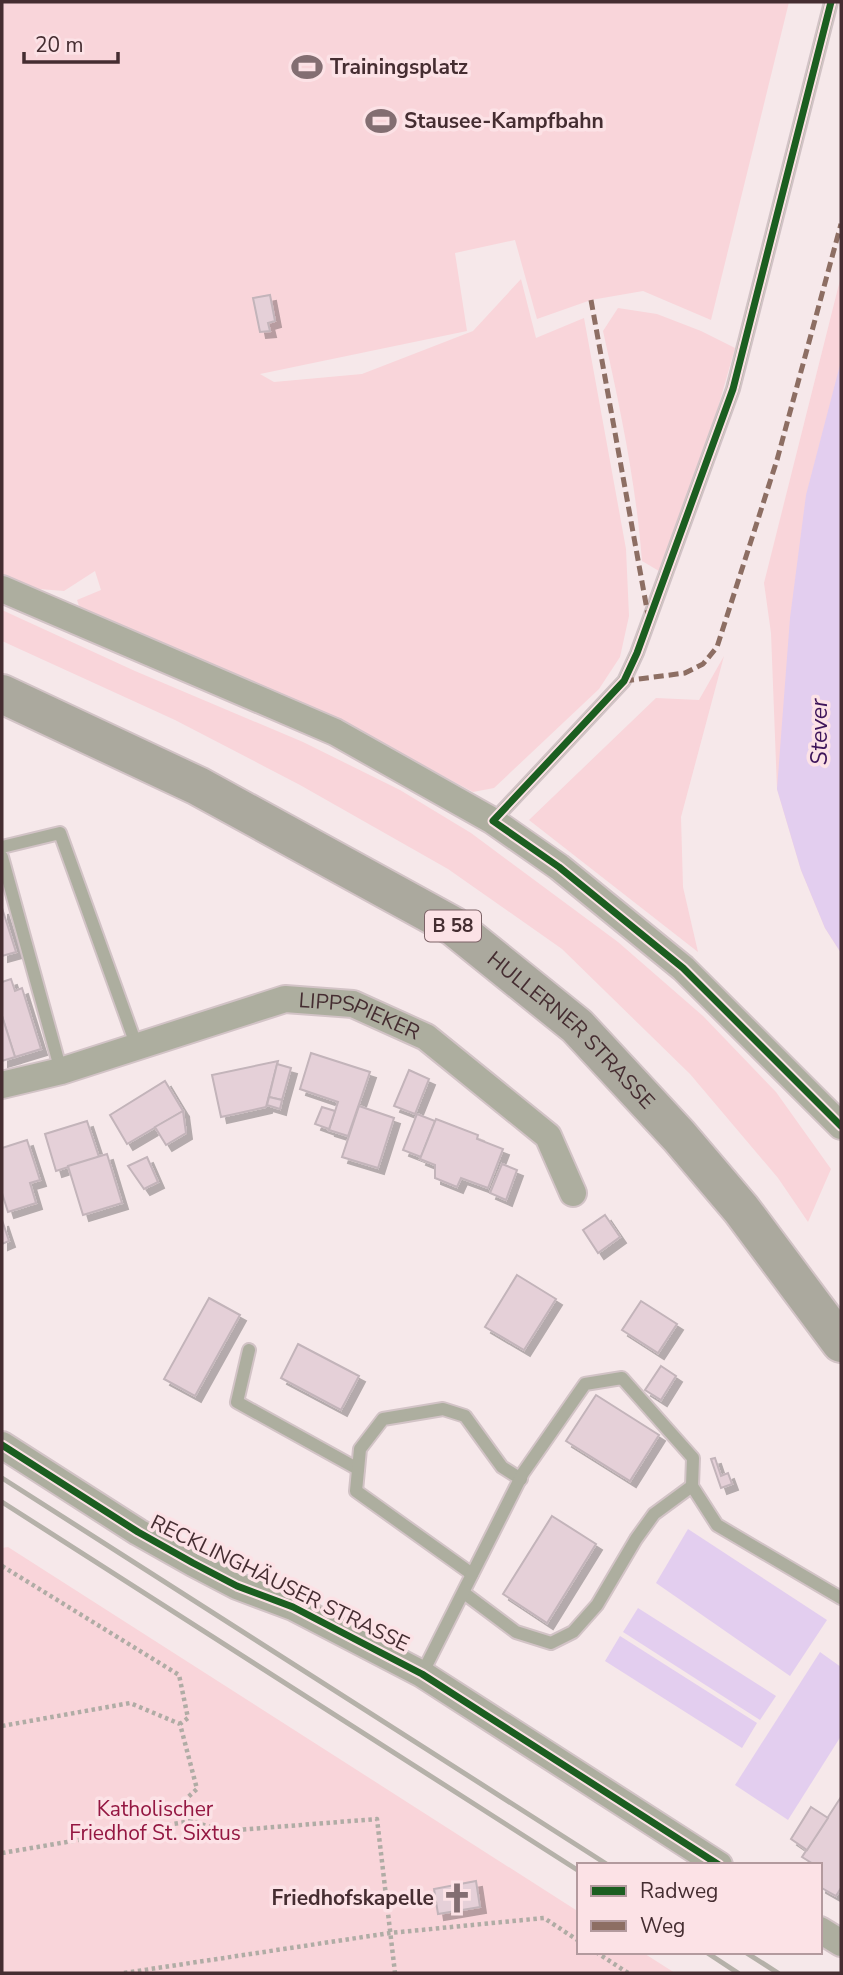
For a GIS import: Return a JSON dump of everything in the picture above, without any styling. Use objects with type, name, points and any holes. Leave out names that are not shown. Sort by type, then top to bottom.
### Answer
[{"type":"main road","name":"HULLERNER STRASSE","points":[[2,694],[198,786],[453,926],[577,1026],[679,1136],[732,1199],[841,1343]]},
{"type":"street","points":[[2,589],[335,733],[493,821],[559,867],[682,968],[841,1126]]},
{"type":"street","name":"LIPPSPIEKER","points":[[2,1085],[61,1071],[285,999],[353,1004],[426,1037],[548,1136],[573,1193]]},
{"type":"street","name":"RECKLINGHÄUSER STRASSE","points":[[2,1445],[138,1532],[193,1563],[237,1586],[293,1607],[422,1674],[716,1863]]},
{"type":"street","points":[[822,1931],[841,1943]]},
{"type":"lane","points":[[493,821],[624,681],[637,653],[733,389],[831,2]]},
{"type":"lane","points":[[2,847],[60,833],[137,1047]]},
{"type":"lane","points":[[2,858],[61,1071]]},
{"type":"lane","points":[[249,1350],[237,1402],[358,1469]]},
{"type":"lane","points":[[422,1674],[520,1479],[585,1384],[622,1378],[692,1458],[692,1486],[717,1525],[841,1598]]},
{"type":"lane","points":[[472,1574],[356,1491],[359,1449],[383,1419],[443,1409],[465,1416],[502,1467],[520,1479]]},
{"type":"lane","points":[[464,1593],[516,1632],[551,1643],[573,1632],[597,1605],[654,1514],[692,1486]]},
{"type":"path","points":[[2,1566],[179,1675],[188,1718],[180,1724]]},
{"type":"path","points":[[2,1726],[130,1703],[180,1724]]},
{"type":"path","points":[[180,1724],[197,1789],[187,1798],[191,1821]]},
{"type":"path","points":[[2,1853],[191,1821],[224,1831],[377,1819],[395,1973]]},
{"type":"path","points":[[124,1973],[390,1933],[544,1918],[577,1940]]},
{"type":"path","points":[[599,1954],[628,1973]]},
{"type":"green space","points":[[2,2],[789,2],[711,320],[643,291],[591,300],[537,319],[515,240],[455,253],[467,331],[260,374],[274,382],[362,374],[473,331],[521,279],[536,338],[584,318],[626,549],[629,616],[620,657],[599,689],[494,788],[473,792],[344,723],[80,609],[77,600],[101,590],[95,571],[64,591],[27,588],[2,577]]},
{"type":"green space","points":[[841,276],[841,953],[825,928],[801,870],[777,789],[771,633],[764,583]]},
{"type":"green space","points":[[618,308],[657,314],[735,348],[708,443],[659,571],[642,561],[632,474],[603,331]]},
{"type":"green space","points":[[2,610],[135,671],[303,742],[400,790],[471,833],[618,942],[703,1016],[776,1092],[831,1169],[808,1222],[778,1178],[690,1074],[562,949],[448,869],[300,785],[175,720],[2,641]]},
{"type":"green space","points":[[724,656],[681,817],[683,887],[698,952],[529,820],[656,698],[699,700]]},
{"type":"green space","name":"Katholischer Friedhof St. Sixtus","points":[[8,1547],[577,1911],[577,1954],[645,1954],[675,1973],[2,1973],[2,1548]]},
{"type":"water","name":"Stever","points":[[841,361],[841,953],[825,928],[801,870],[777,789],[790,618],[806,495]]},
{"type":"water","points":[[688,1529],[827,1620],[790,1676],[656,1583]]},
{"type":"water","points":[[638,1608],[776,1696],[760,1720],[623,1632]]},
{"type":"water","points":[[620,1636],[757,1723],[742,1748],[605,1661]]},
{"type":"water","points":[[820,1652],[841,1667],[841,1736],[788,1820],[735,1785]]},
{"type":"building","points":[[270,295],[275,321],[268,323],[270,331],[260,332],[253,298]]},
{"type":"building","points":[[2,908],[16,952],[2,956]]},
{"type":"building","points":[[11,979],[15,991],[22,988],[41,1049],[15,1057],[2,1016],[2,982]]},
{"type":"building","points":[[2,1016],[15,1057],[2,1061]]},
{"type":"building","points":[[311,1053],[370,1072],[348,1136],[329,1130],[338,1102],[300,1089]]},
{"type":"building","points":[[278,1061],[266,1107],[221,1117],[212,1075]]},
{"type":"building","points":[[277,1064],[291,1068],[282,1100],[269,1097]]},
{"type":"building","points":[[409,1070],[429,1079],[415,1114],[394,1106]]},
{"type":"building","points":[[165,1081],[183,1111],[127,1144],[110,1115]]},
{"type":"building","points":[[269,1097],[282,1100],[280,1109],[267,1105]]},
{"type":"building","points":[[359,1106],[394,1118],[378,1168],[342,1157]]},
{"type":"building","points":[[322,1107],[335,1111],[329,1129],[315,1124]]},
{"type":"building","points":[[183,1111],[186,1133],[166,1145],[155,1127]]},
{"type":"building","points":[[417,1114],[435,1121],[421,1157],[403,1150]]},
{"type":"building","points":[[436,1119],[478,1135],[477,1139],[503,1149],[488,1188],[461,1178],[457,1187],[435,1178],[435,1165],[420,1159]]},
{"type":"building","points":[[87,1121],[99,1157],[56,1171],[45,1134]]},
{"type":"building","points":[[27,1140],[40,1180],[30,1183],[36,1203],[8,1212],[2,1193],[2,1148]]},
{"type":"building","points":[[107,1154],[122,1203],[83,1215],[68,1166]]},
{"type":"building","points":[[147,1157],[158,1182],[144,1189],[128,1166]]},
{"type":"building","points":[[502,1164],[517,1170],[506,1200],[490,1193]]},
{"type":"building","points":[[605,1215],[620,1237],[598,1253],[583,1230]]},
{"type":"building","points":[[2,1220],[9,1241],[2,1244]]},
{"type":"building","points":[[517,1275],[556,1299],[524,1350],[485,1327]]},
{"type":"building","points":[[209,1298],[240,1315],[195,1396],[164,1379]]},
{"type":"building","points":[[641,1301],[677,1324],[658,1353],[622,1330]]},
{"type":"building","points":[[298,1344],[359,1376],[341,1410],[281,1378]]},
{"type":"building","points":[[661,1366],[676,1376],[661,1400],[645,1390]]},
{"type":"building","points":[[596,1395],[659,1435],[630,1481],[566,1441]]},
{"type":"building","points":[[715,1458],[721,1476],[728,1473],[732,1484],[721,1488],[711,1459]]},
{"type":"building","points":[[552,1516],[596,1544],[547,1623],[503,1594]]},
{"type":"building","points":[[841,1797],[841,1888],[836,1896],[822,1888],[822,1863],[812,1863],[802,1857]]},
{"type":"building","points":[[811,1807],[828,1818],[807,1850],[791,1839]]},
{"type":"building","name":"Friedhofskapelle","points":[[476,1881],[480,1907],[438,1914],[434,1889]]},
{"type":"railway","points":[[2,1478],[605,1863]]},
{"type":"railway","points":[[2,1502],[577,1870]]},
{"type":"railway","points":[[709,1954],[738,1973]]},
{"type":"railway","points":[[748,1954],[778,1973]]},
{"type":"marked path","points":[[624,681],[685,673],[703,664],[717,647],[777,460],[841,224]]},
{"type":"marked path","points":[[591,300],[648,615]]},
{"type":"cycle path","points":[[831,2],[733,389],[637,653],[624,681],[493,821],[559,867],[683,968],[841,1126]]},
{"type":"cycle path","points":[[2,1445],[138,1532],[193,1563],[237,1586],[293,1607],[422,1674],[716,1863]]},
{"type":"place","name":"Trainingsplatz","points":[[307,67]]},
{"type":"place","name":"Stausee-Kampfbahn","points":[[381,121]]},
{"type":"place","name":"Friedhofskapelle","points":[[457,1898]]}]
